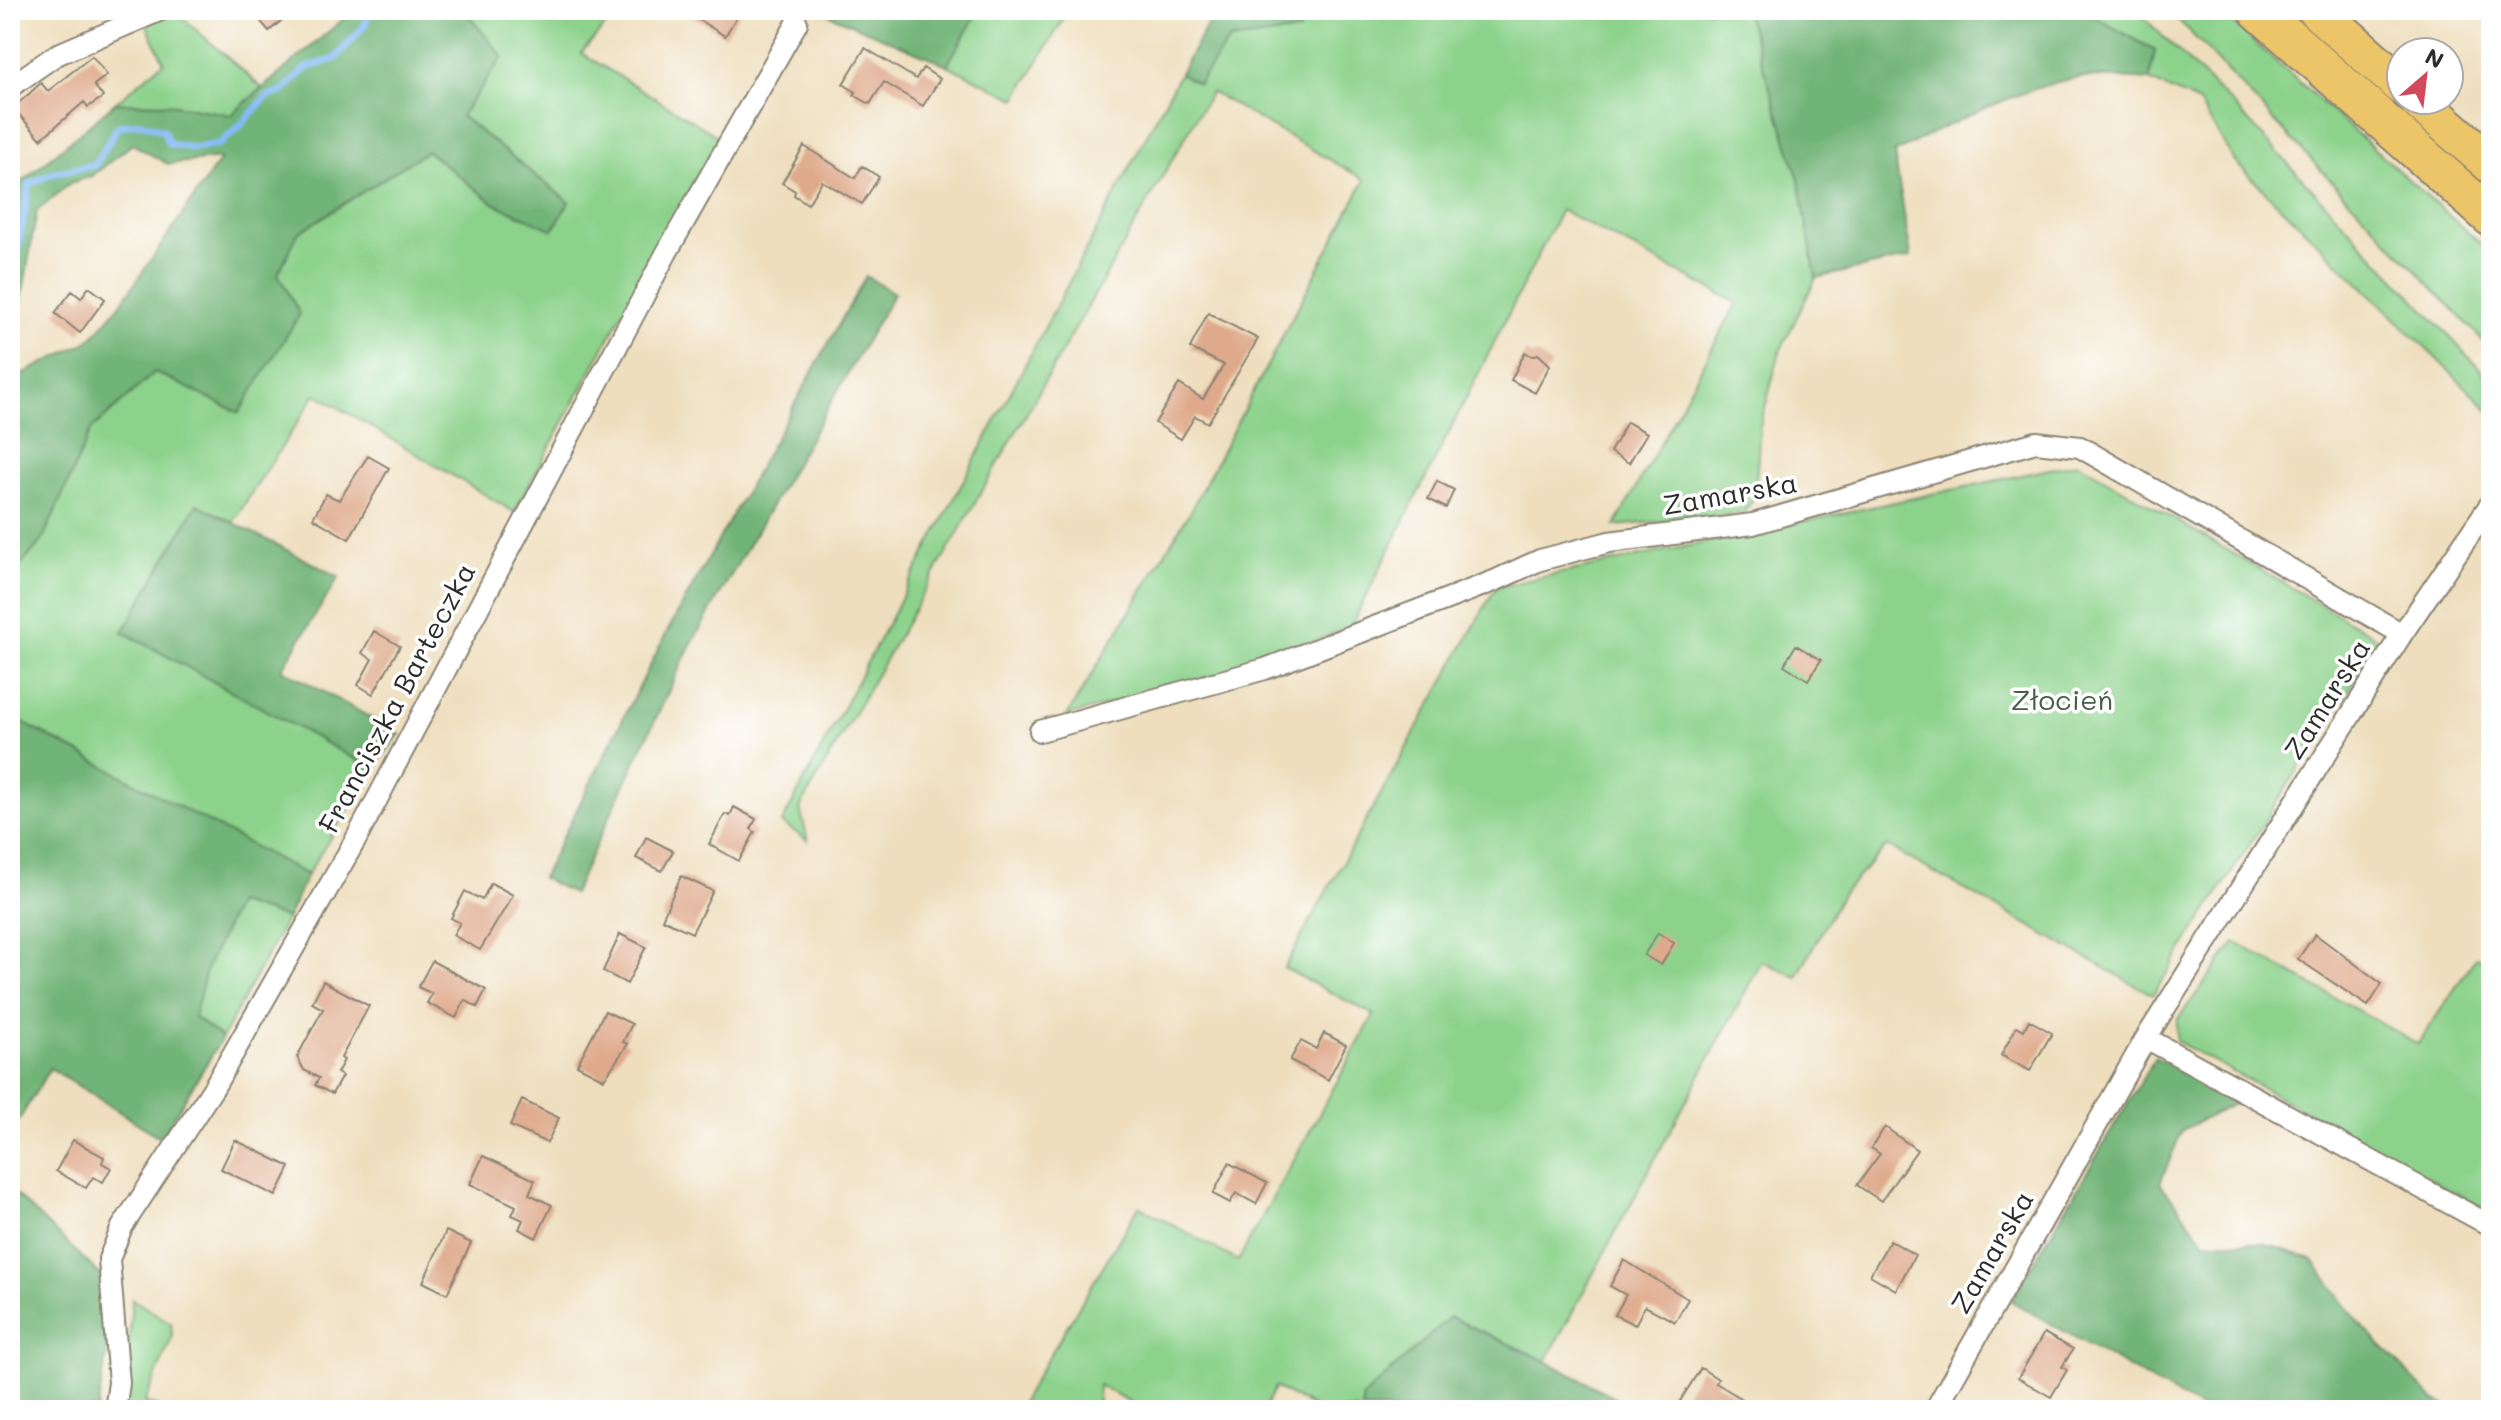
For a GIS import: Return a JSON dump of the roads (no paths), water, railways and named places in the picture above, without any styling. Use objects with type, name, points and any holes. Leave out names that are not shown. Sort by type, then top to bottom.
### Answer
[{"type":"highway","points":[[2258,10],[2491,217]]},
{"type":"highway","points":[[2317,10],[2385,71]]},
{"type":"highway","points":[[2436,116],[2491,164]]},
{"type":"street","points":[[10,87],[56,55],[159,11]]},
{"type":"street","name":"Franciszka Barteczka","points":[[115,1410],[119,1383],[109,1259],[122,1227],[214,1087],[355,841],[667,252],[797,23]]},
{"type":"street","name":"Zamarska","points":[[1040,731],[1265,669],[1494,581],[1540,560],[1609,542],[1753,524],[2036,442],[2080,447],[2402,634]]},
{"type":"street","name":"Zamarska","points":[[1935,1410],[2146,1038],[2402,634],[2491,503]]},
{"type":"street","points":[[2146,1038],[2491,1226]]},
{"type":"waterway","points":[[10,298],[29,184],[56,172],[95,165],[118,126],[140,123],[163,130],[169,144],[194,148],[219,144],[266,97],[282,92],[306,68],[335,59],[363,27],[371,10]]},
{"type":"park label","name":"Złocień","points":[[2062,700]]}]
